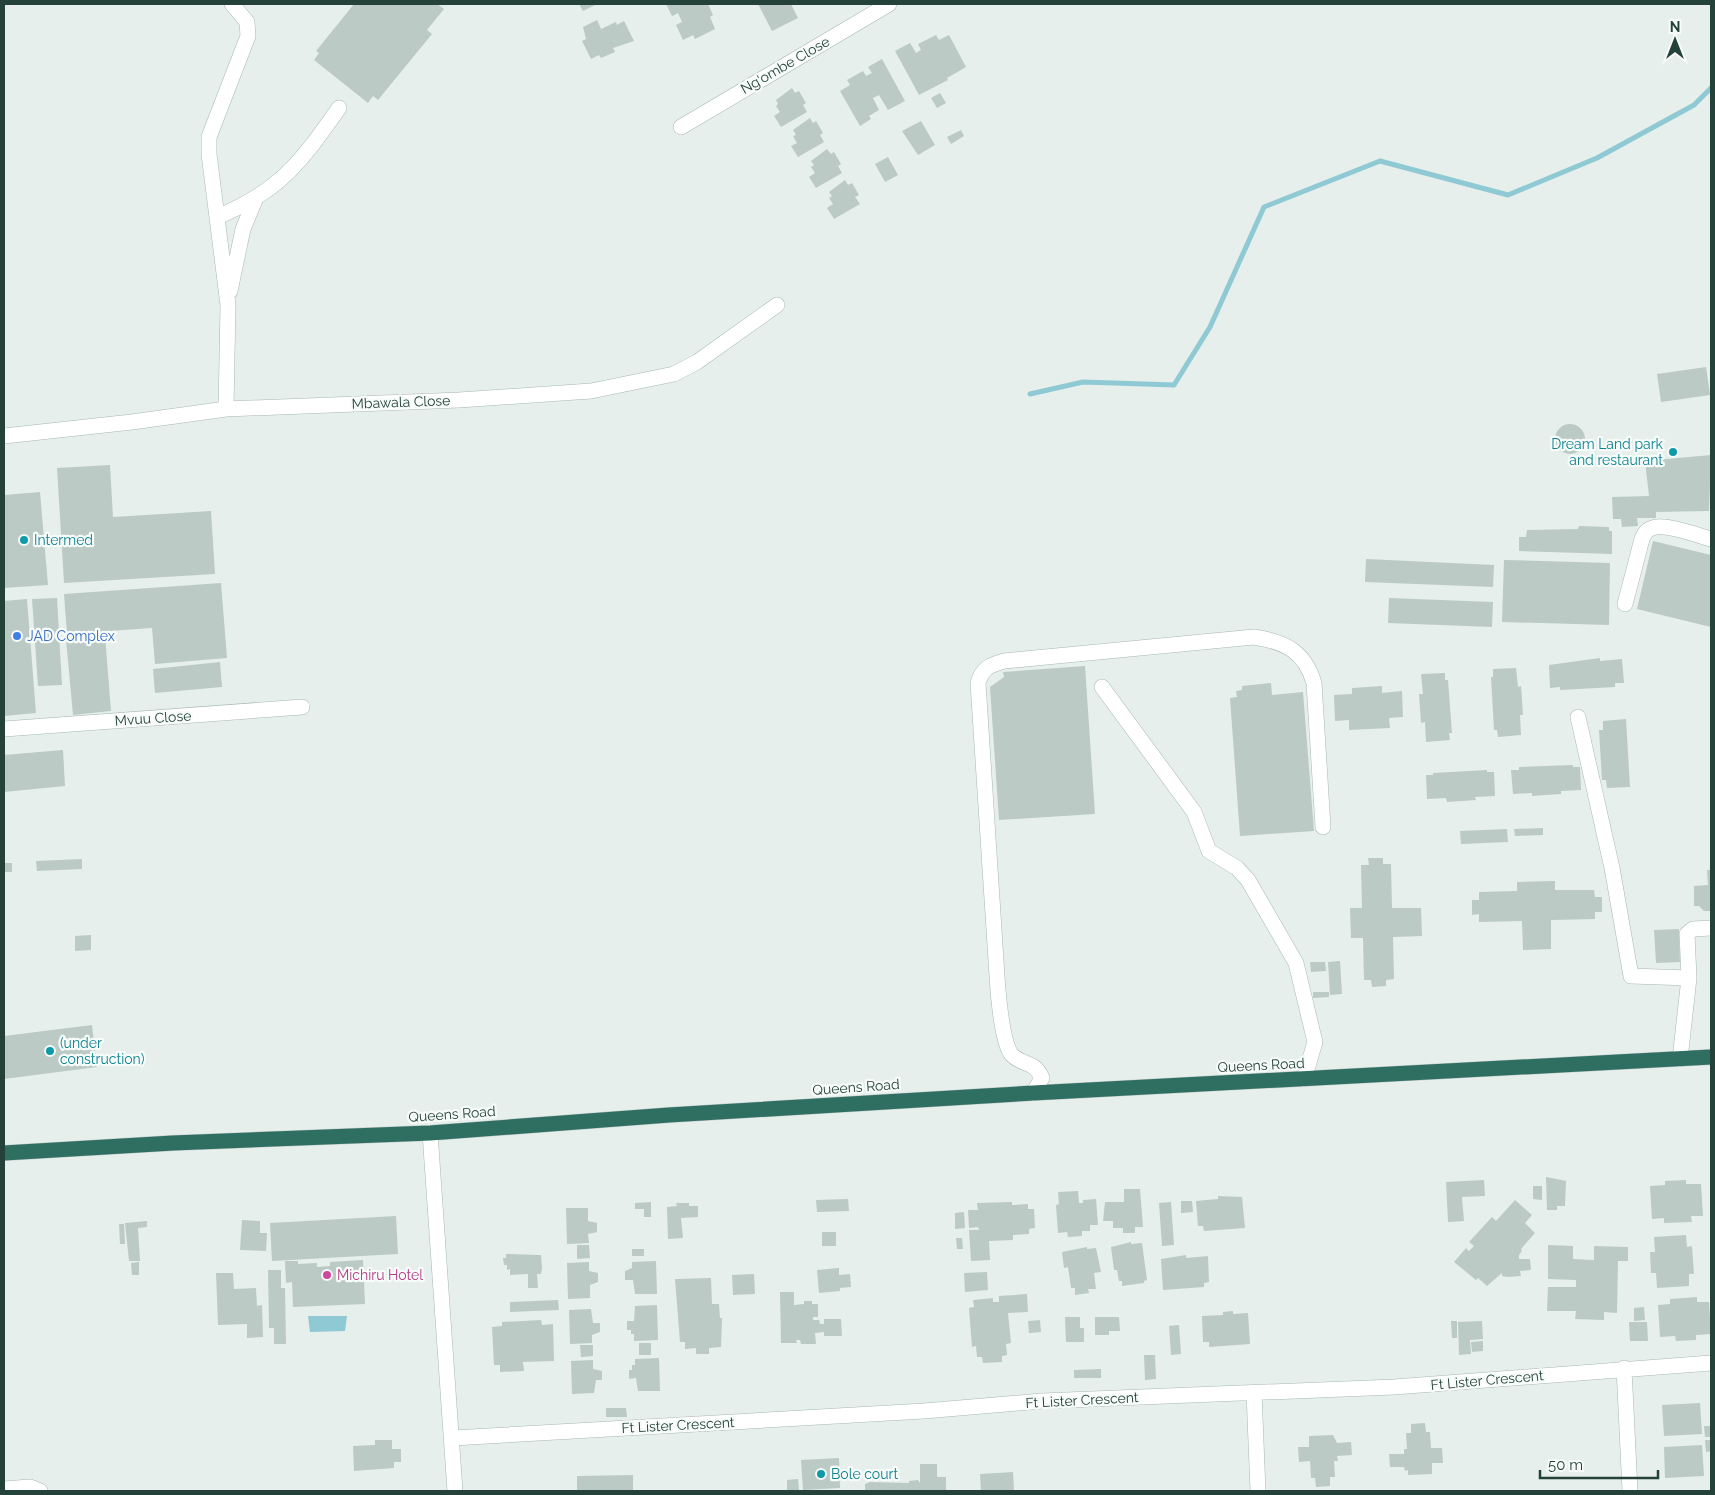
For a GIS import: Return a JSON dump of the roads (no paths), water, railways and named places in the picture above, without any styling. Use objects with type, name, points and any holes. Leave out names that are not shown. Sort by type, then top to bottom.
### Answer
[{"type":"highway","name":"Queens Road","points":[[4,1153],[172,1143],[430,1133],[1033,1093],[1711,1057]]},
{"type":"street","points":[[226,409],[228,305],[209,154],[210,137],[248,36],[247,22],[232,4]]},
{"type":"street","name":"Ng'ombe Close","points":[[681,127],[889,4]]},
{"type":"street","points":[[217,217],[255,200],[283,178],[305,156],[339,108]]},
{"type":"street","points":[[228,305],[243,229],[255,200]]},
{"type":"street","name":"Mbawala Close","points":[[4,436],[132,422],[226,409],[459,400],[591,391],[674,374],[697,362],[777,305]]},
{"type":"street","points":[[1625,604],[1642,539],[1646,532],[1652,528],[1661,527],[1711,539]]},
{"type":"street","points":[[1033,1093],[1042,1078],[1034,1066],[1014,1057],[1009,1051],[999,996],[978,683],[981,674],[986,668],[1004,661],[1254,637],[1271,640],[1286,646],[1300,656],[1309,667],[1314,683],[1323,827]]},
{"type":"street","points":[[1102,687],[1194,812],[1209,851],[1237,868],[1248,880],[1296,963],[1315,1042],[1304,1079]]},
{"type":"street","name":"Mvuu Close","points":[[4,730],[302,707]]},
{"type":"street","points":[[1578,716],[1612,868],[1631,976],[1689,978]]},
{"type":"street","points":[[1680,1058],[1689,978],[1687,934],[1693,929],[1711,928]]},
{"type":"street","points":[[430,1133],[453,1438],[455,1491]]},
{"type":"street","name":"Ft Lister Crescent","points":[[453,1438],[914,1412],[1042,1401],[1394,1387],[1624,1368],[1711,1363]]},
{"type":"street","points":[[1624,1368],[1630,1491]]},
{"type":"street","points":[[1254,1393],[1258,1491]]},
{"type":"street","points":[[4,1489],[30,1487],[40,1491]]},
{"type":"water","points":[[308,1316],[347,1316],[345,1331],[310,1332]]},
{"type":"waterway","points":[[1030,394],[1083,382],[1174,385],[1210,327],[1264,207],[1380,161],[1508,195],[1597,158],[1694,105],[1711,88]]},
{"type":"place","name":"Dream Land park and restaurant","points":[[1673,452]]},
{"type":"place","name":"Intermed","points":[[24,540]]},
{"type":"place","name":"JAD Complex","points":[[17,636]]},
{"type":"place","name":"(under construction)","points":[[50,1051]]},
{"type":"place","name":"Michiru Hotel","points":[[327,1275]]},
{"type":"place","name":"Bole court","points":[[821,1474]]}]
